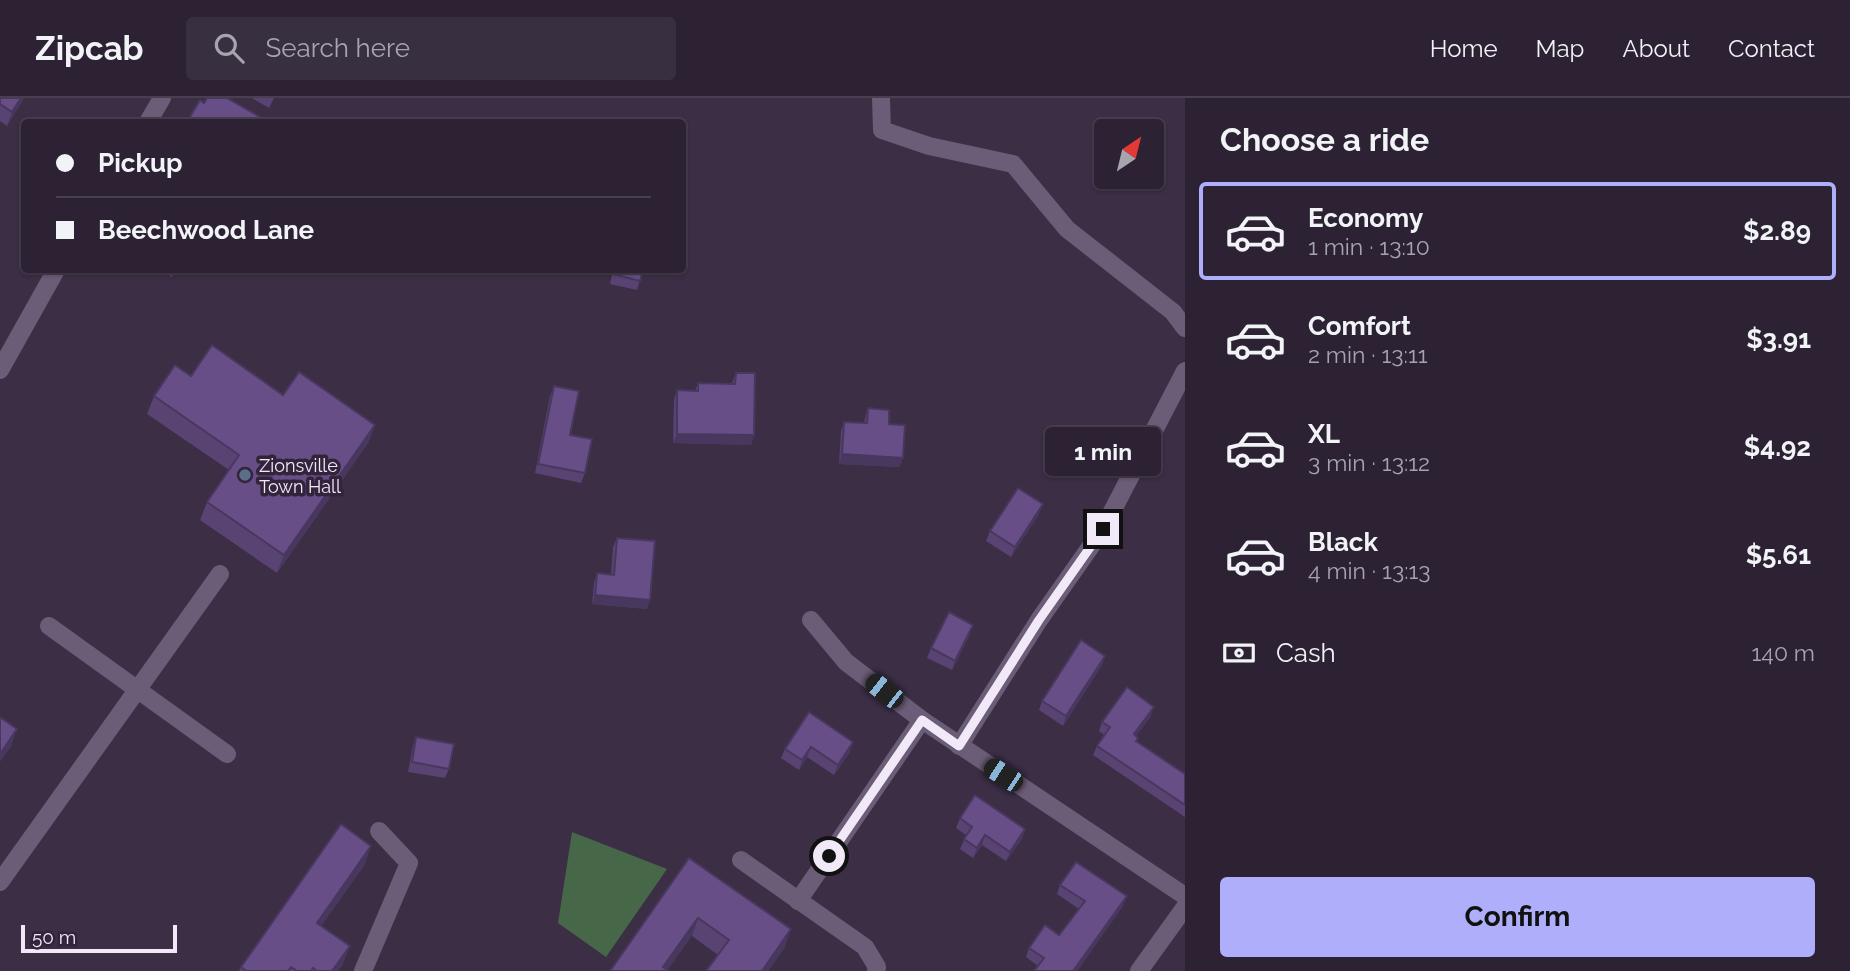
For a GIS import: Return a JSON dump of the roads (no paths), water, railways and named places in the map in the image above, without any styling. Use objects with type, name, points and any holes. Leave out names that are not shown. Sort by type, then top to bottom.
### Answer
[{"type":"street","points":[[150,119],[162,98]]},
{"type":"street","points":[[881,98],[882,130],[929,146],[1013,164],[1067,229],[1173,312],[1185,328]]},
{"type":"street","points":[[0,370],[54,273]]},
{"type":"street","points":[[959,746],[1039,620],[1103,529],[1185,370]]},
{"type":"street","points":[[0,882],[220,574]]},
{"type":"street","points":[[811,620],[846,662],[922,720],[1185,896]]},
{"type":"street","points":[[49,626],[227,754]]},
{"type":"street","points":[[798,901],[922,720]]},
{"type":"street","points":[[363,971],[409,863],[379,831]]},
{"type":"street","points":[[741,860],[865,947],[877,967],[876,971]]},
{"type":"street","points":[[1139,971],[1185,907]]},
{"type":"place","name":"Zionsville Town Hall","points":[[245,475]]}]
